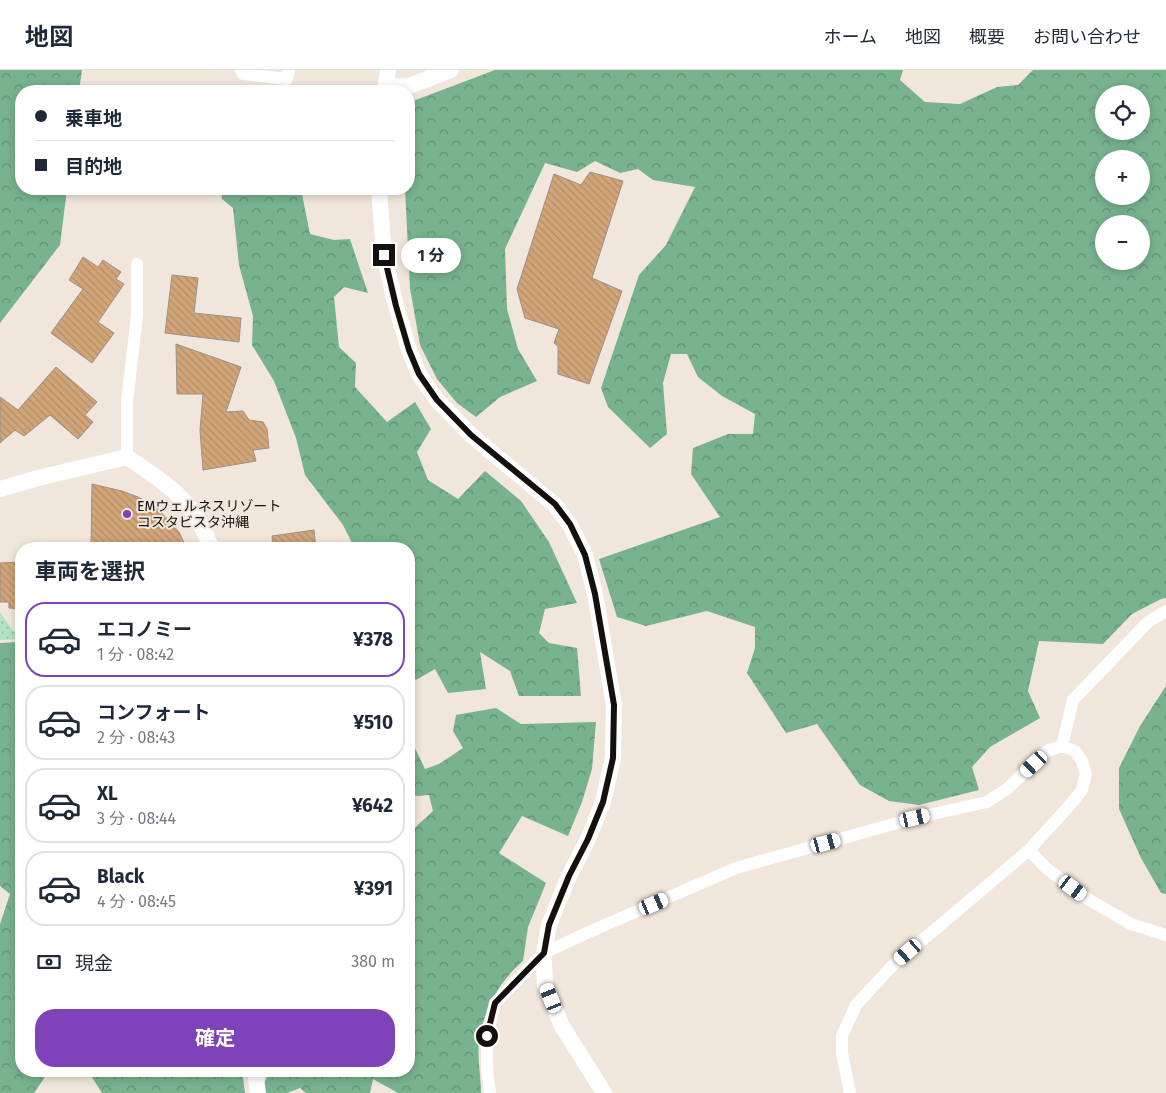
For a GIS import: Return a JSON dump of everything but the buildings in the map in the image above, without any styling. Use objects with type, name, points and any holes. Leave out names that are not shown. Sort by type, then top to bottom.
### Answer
[{"type":"street","points":[[241,70],[244,74],[287,79],[289,70]]},
{"type":"street","points":[[386,85],[388,70]]},
{"type":"street","points":[[412,85],[451,70]]},
{"type":"street","points":[[379,195],[384,255],[396,306],[409,350],[419,374],[437,400],[471,435],[555,504],[570,524],[585,555],[595,594],[614,705],[613,758],[603,802],[549,925],[544,953],[545,985],[562,1026],[604,1093]]},
{"type":"street","points":[[127,457],[127,402],[137,315],[138,264]]},
{"type":"street","points":[[0,489],[127,457],[155,476],[186,502],[209,542]]},
{"type":"street","points":[[1062,746],[1073,700],[1148,622],[1166,611]]},
{"type":"street","points":[[490,1093],[487,1069],[487,1036],[495,1003],[544,953],[736,868],[915,818],[987,802],[1007,789],[1047,751],[1062,746],[1075,750],[1086,774],[1082,790],[1029,850],[893,965],[856,1005],[842,1036],[842,1053],[850,1093]]},
{"type":"street","points":[[1029,850],[1046,868],[1086,898],[1131,924],[1166,935]]},
{"type":"street","points":[[256,1077],[258,1093]]},
{"type":"green space","points":[[0,70],[82,70],[80,85],[15,85],[15,195],[66,195],[60,245],[0,323]]},
{"type":"green space","points":[[495,70],[903,70],[900,80],[925,102],[960,104],[997,87],[1018,85],[1033,70],[1166,70],[1166,598],[1132,614],[1103,644],[1039,641],[1028,691],[1040,718],[990,747],[972,767],[979,790],[919,805],[889,801],[860,785],[817,724],[786,733],[747,673],[755,648],[755,627],[707,611],[646,626],[617,617],[599,559],[720,517],[691,474],[693,448],[728,434],[753,434],[755,414],[722,396],[698,377],[687,354],[671,354],[663,383],[667,434],[650,448],[608,407],[601,388],[639,275],[666,245],[695,187],[653,180],[638,169],[620,173],[595,161],[577,172],[545,163],[505,249],[507,309],[518,349],[537,381],[500,397],[476,417],[457,403],[437,379],[420,345],[410,288],[405,195],[415,195],[415,100]]},
{"type":"green space","points":[[222,195],[302,195],[310,234],[334,240],[350,239],[368,293],[344,287],[334,297],[339,347],[356,363],[355,387],[387,422],[415,402],[431,429],[417,452],[428,480],[458,499],[485,471],[521,501],[549,542],[577,603],[545,609],[539,633],[549,643],[577,648],[581,696],[519,696],[510,671],[480,652],[486,689],[448,693],[435,669],[415,679],[415,542],[352,542],[343,525],[305,475],[296,438],[274,381],[252,345],[253,316],[239,265],[233,208],[222,199]]},
{"type":"green space","points":[[0,612],[15,631],[15,639],[0,640]]},
{"type":"green space","points":[[15,642],[15,1077],[45,1077],[34,1093],[0,1093],[0,924],[10,894],[0,886],[0,643]]},
{"type":"green space","points":[[1166,686],[1166,894],[1161,893],[1141,858],[1119,809],[1119,768],[1140,726]]},
{"type":"green space","points":[[496,708],[521,724],[596,722],[592,769],[582,802],[568,836],[522,816],[499,853],[546,883],[528,927],[523,961],[514,969],[493,997],[484,1019],[479,1042],[481,1093],[398,1093],[373,1079],[370,1093],[306,1093],[300,1088],[287,1093],[264,1093],[263,1085],[267,1077],[415,1077],[415,828],[433,811],[429,795],[415,795],[415,748],[425,769],[439,764],[463,748],[453,731],[456,715]]},
{"type":"green space","points":[[92,1077],[243,1077],[245,1093],[102,1093]]},
{"type":"place","name":"EMウェルネスリゾート コスタビスタ沖縄","points":[[127,514]]},
{"type":"route","points":[[384,255],[396,306],[409,350],[419,374],[437,400],[471,435],[555,504],[570,524],[585,555],[595,594],[614,705],[613,758],[603,802],[549,925],[544,953],[495,1003],[487,1036]]}]
